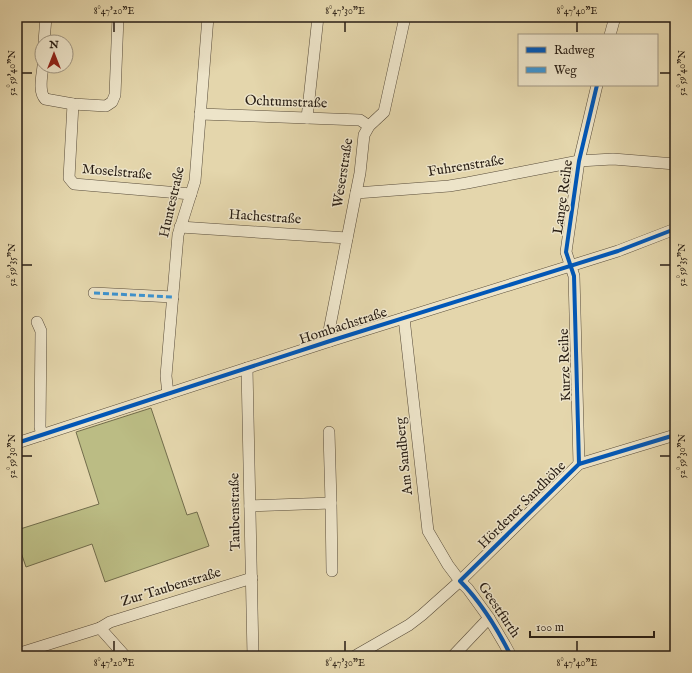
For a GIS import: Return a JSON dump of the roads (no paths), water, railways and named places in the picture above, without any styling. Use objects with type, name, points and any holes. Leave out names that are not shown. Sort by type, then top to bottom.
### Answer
[{"type":"street","points":[[45,34],[46,17]]},
{"type":"street","points":[[42,74],[41,90],[42,96],[45,99],[73,104],[106,106],[112,102],[115,95],[118,17]]},
{"type":"street","name":"Huntestraße","points":[[168,394],[166,376],[178,235],[195,181],[208,17]]},
{"type":"street","points":[[307,118],[318,17]]},
{"type":"street","name":"Weserstraße","points":[[330,342],[329,331],[360,173],[364,135],[369,126],[384,112],[405,17]]},
{"type":"street","points":[[610,34],[615,17]]},
{"type":"street","name":"Lange Reihe","points":[[570,266],[566,252],[572,204],[579,161],[597,86]]},
{"type":"street","name":"Moselstraße","points":[[73,104],[69,178],[74,184],[191,194]]},
{"type":"street","name":"Ochtumstraße","points":[[200,114],[360,120],[369,126]]},
{"type":"street","name":"Fuhrenstraße","points":[[356,193],[461,184],[579,161],[613,159],[675,164]]},
{"type":"street","name":"Hachestraße","points":[[180,226],[347,238]]},
{"type":"street","name":"Hombachstraße","points":[[17,443],[247,368],[618,251],[675,229]]},
{"type":"street","name":"Kurze Reihe","points":[[570,266],[574,276],[579,464]]},
{"type":"street","points":[[94,293],[173,297]]},
{"type":"street","name":"Am Sandberg","points":[[404,318],[428,531],[448,565],[460,581]]},
{"type":"street","points":[[37,322],[41,331],[40,427],[42,435]]},
{"type":"street","name":"Taubenstraße","points":[[247,368],[254,656]]},
{"type":"street","points":[[329,432],[332,571]]},
{"type":"street","name":"Hördener Sandhöhe","points":[[355,656],[409,625],[422,615],[460,581],[579,464],[675,435]]},
{"type":"street","points":[[250,506],[331,503]]},
{"type":"street","name":"Zur Taubenstraße","points":[[100,628],[110,622],[252,578]]},
{"type":"street","name":"Geestfurth","points":[[460,581],[468,589],[489,618],[511,656]]},
{"type":"street","points":[[453,656],[489,618]]},
{"type":"street","points":[[17,654],[100,628],[125,656]]}]
